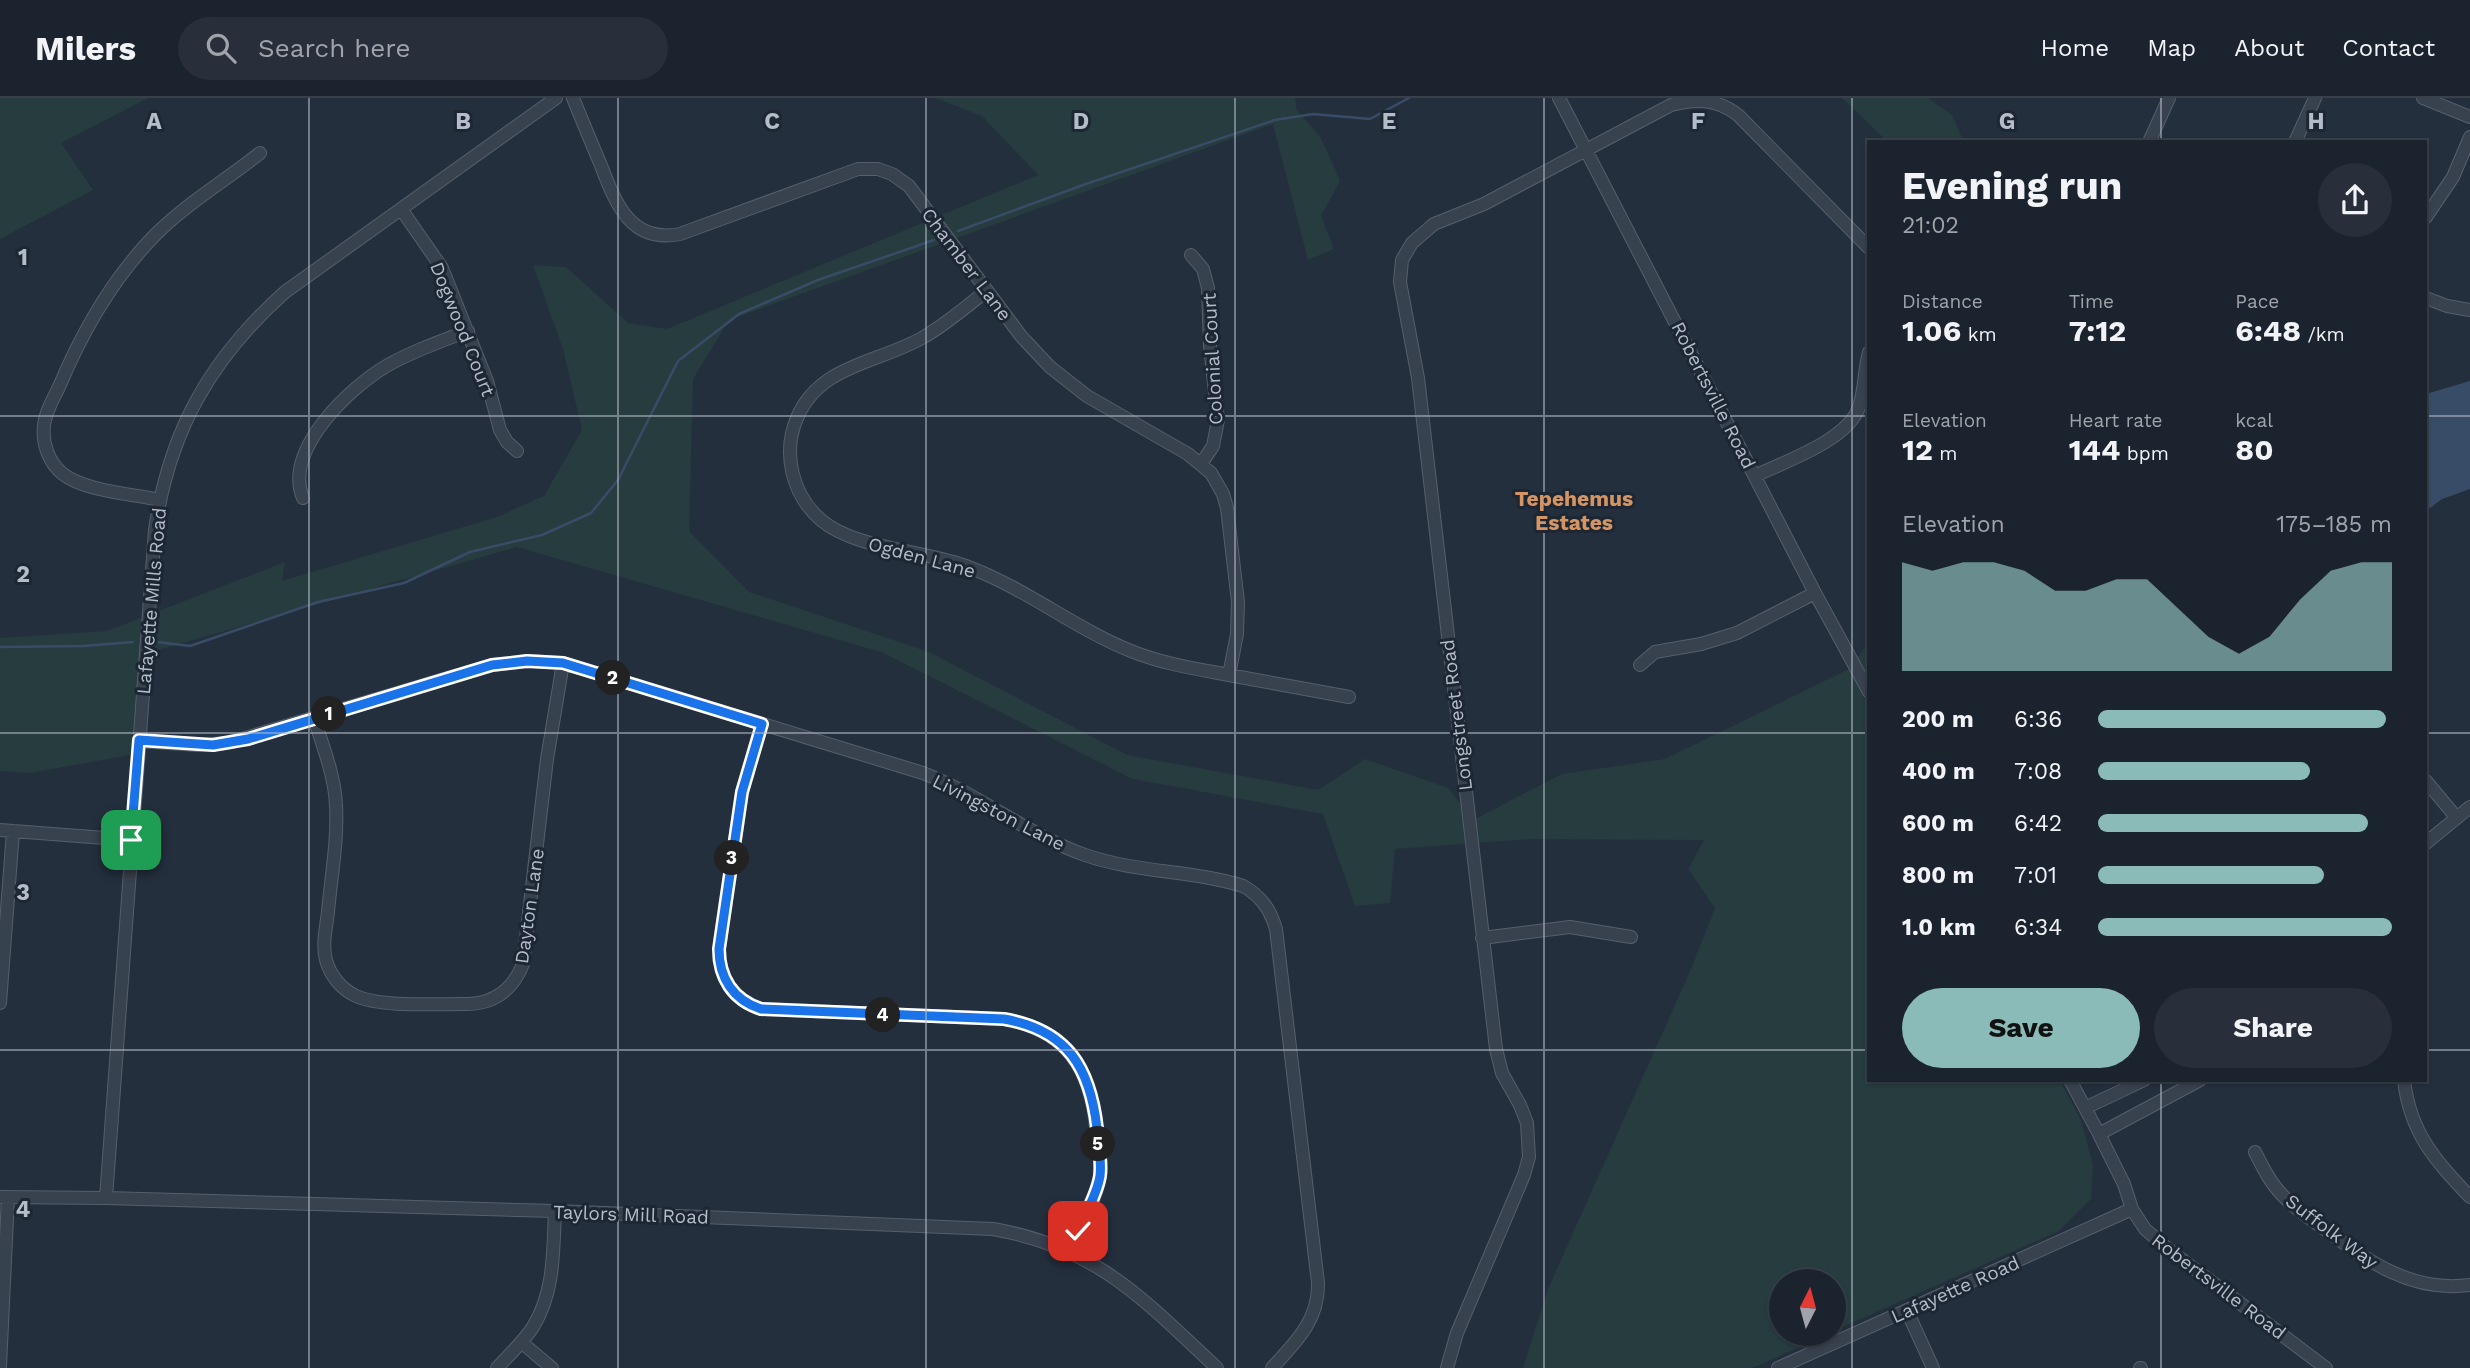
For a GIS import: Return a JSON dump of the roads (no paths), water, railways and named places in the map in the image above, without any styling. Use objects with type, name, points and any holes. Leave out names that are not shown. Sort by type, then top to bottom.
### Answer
[{"type":"street","name":"Lafayette Mills Road","points":[[106,1198],[155,530],[172,453],[190,411],[212,373],[240,336],[285,292],[556,98]]},
{"type":"street","name":"Chamber Lane","points":[[573,98],[617,206],[625,217],[643,230],[664,236],[680,234],[849,171],[878,169],[892,174],[909,186],[1034,351],[1072,385],[1201,464],[1218,483],[1227,508],[1239,615],[1229,675]]},
{"type":"street","name":"Robertsville Road","points":[[1559,98],[1867,688]]},
{"type":"street","name":"Longstreet Road","points":[[1447,1368],[1457,1333],[1524,1175],[1530,1146],[1524,1114],[1502,1073],[1496,1049],[1418,378],[1400,272],[1405,254],[1425,230],[1484,204],[1680,101],[1702,98],[1716,101],[1738,115],[1867,246]]},
{"type":"street","points":[[2150,140],[2169,98]]},
{"type":"street","points":[[2296,140],[2315,98]]},
{"type":"street","points":[[2423,98],[2470,117]]},
{"type":"street","points":[[2427,216],[2453,177],[2470,138]]},
{"type":"street","points":[[160,500],[81,484],[62,473],[50,458],[46,447],[43,435],[45,418],[83,335],[106,296],[131,262],[180,212],[231,177],[260,153]]},
{"type":"street","name":"Dogwood Court","points":[[401,208],[442,268],[487,381],[500,430],[507,442],[517,451]]},
{"type":"street","name":"Colonial Court","points":[[1191,255],[1203,270],[1208,288],[1210,346],[1218,420],[1213,446],[1201,464]]},
{"type":"street","name":"Ogden Lane","points":[[986,291],[924,337],[839,372],[810,396],[796,420],[790,451],[792,473],[803,499],[822,521],[846,535],[970,567],[1005,582],[1103,638],[1132,651],[1174,664],[1349,697]]},
{"type":"street","points":[[2427,298],[2447,306],[2470,310]]},
{"type":"street","points":[[303,498],[300,486],[302,460],[315,435],[339,404],[364,381],[388,365],[468,331]]},
{"type":"street","points":[[1755,476],[1832,438],[1849,425],[1862,396],[1867,365]]},
{"type":"street","points":[[1640,665],[1655,652],[1700,644],[1737,632],[1815,593]]},
{"type":"street","name":"Livingston Lane","points":[[139,740],[198,745],[228,743],[492,665],[527,661],[563,663],[946,782],[1053,841],[1083,854],[1126,866],[1235,883],[1258,896],[1271,914],[1276,929],[1318,1283],[1316,1305],[1308,1326],[1272,1368]]},
{"type":"street","name":"Dayton Lane","points":[[314,718],[329,763],[336,802],[336,833],[324,950],[332,974],[344,988],[366,1000],[465,1004],[485,1002],[496,998],[510,987],[523,964],[547,759],[563,663]]},
{"type":"street","points":[[762,724],[739,808],[719,949],[719,961],[725,980],[736,995],[761,1009],[1004,1019],[1032,1026],[1056,1040],[1076,1060],[1088,1083],[1094,1105],[1100,1161],[1096,1190],[1068,1250]]},
{"type":"street","points":[[2427,781],[2456,817]]},
{"type":"street","points":[[2427,841],[2470,807]]},
{"type":"street","points":[[0,1003],[6,830],[131,840]]},
{"type":"street","points":[[1482,938],[1570,927],[1631,937]]},
{"type":"street","name":"Robertsville Road","points":[[2071,1082],[2124,1184],[2132,1209],[2145,1229],[2168,1250],[2326,1368]]},
{"type":"street","points":[[2085,1108],[2140,1082]]},
{"type":"street","points":[[2099,1134],[2193,1082]]},
{"type":"street","points":[[2404,1082],[2409,1108],[2419,1135],[2440,1166],[2469,1193]]},
{"type":"street","name":"Suffolk Way","points":[[2255,1152],[2270,1180],[2289,1202],[2376,1266],[2409,1280],[2431,1285],[2470,1285]]},
{"type":"street","points":[[0,1366],[4,1197]]},
{"type":"street","name":"Taylors Mill Road","points":[[4,1197],[555,1211],[971,1226],[1012,1232],[1068,1250],[1102,1269],[1130,1288],[1217,1368]]},
{"type":"street","name":"Lafayette Road","points":[[1778,1368],[2132,1209]]},
{"type":"street","points":[[497,1368],[521,1342],[540,1314],[549,1289],[555,1211]]},
{"type":"street","points":[[1907,1311],[1933,1368]]},
{"type":"street","points":[[521,1342],[552,1368]]},
{"type":"water","points":[[2470,381],[2470,489],[2442,499],[2427,510],[2427,394]]},
{"type":"waterway","points":[[958,231],[1275,120],[1313,114],[1370,119],[1409,98]]},
{"type":"waterway","points":[[157,642],[190,646],[318,602],[404,583],[470,552],[542,535],[591,513],[618,480],[678,361],[739,314],[818,280],[934,240]]},
{"type":"waterway","points":[[0,647],[84,646],[133,642]]},
{"type":"district","name":"Tepehemus Estates","points":[[1574,511]]}]
